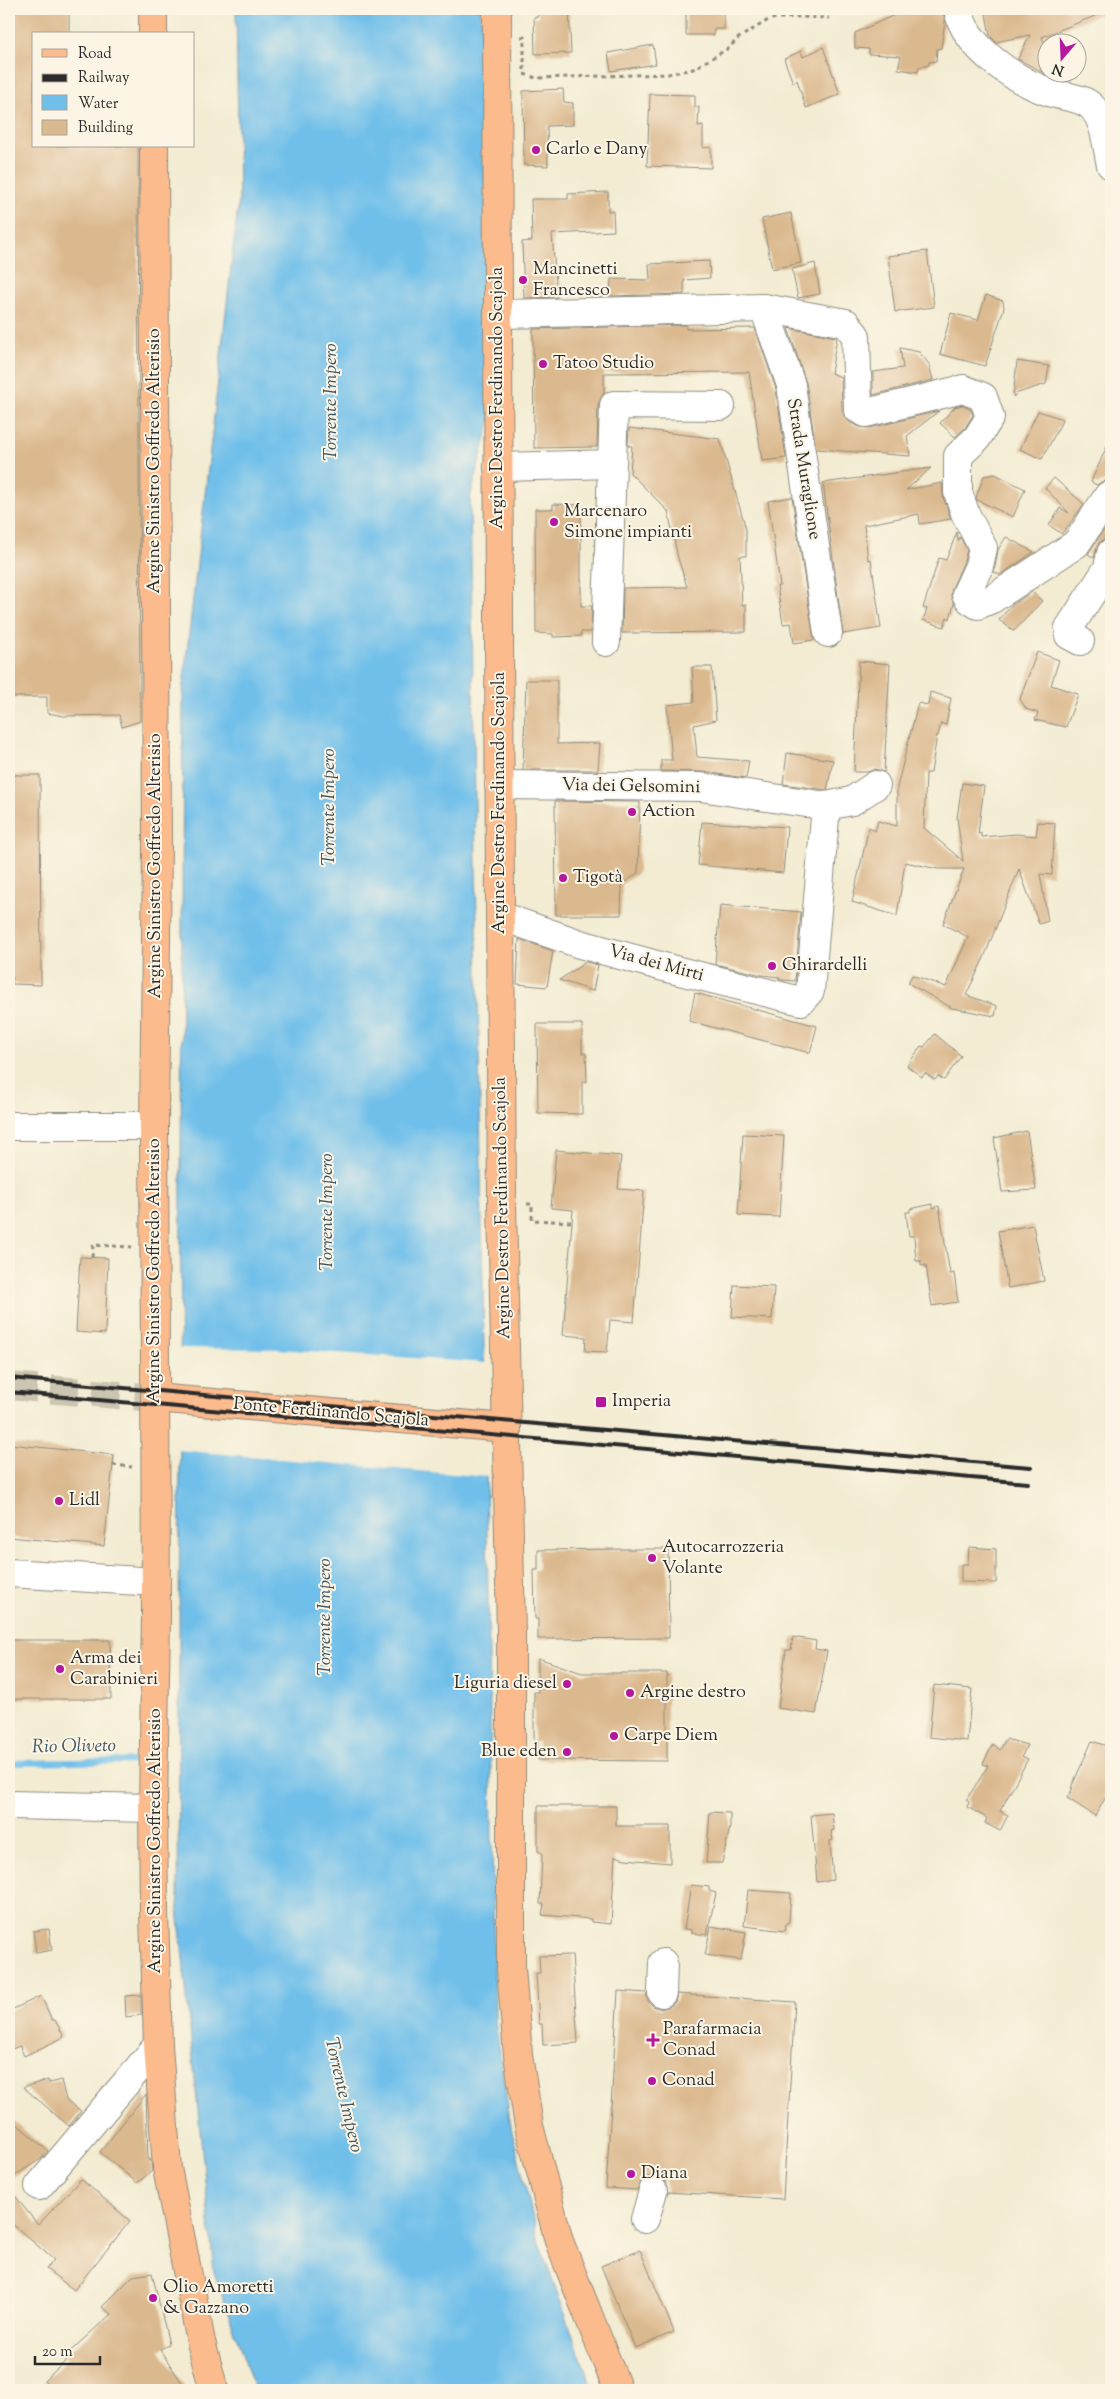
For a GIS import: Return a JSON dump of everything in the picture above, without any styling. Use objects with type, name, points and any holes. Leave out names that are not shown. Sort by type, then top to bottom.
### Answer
[{"type":"main road","points":[[153,9],[153,32]]},
{"type":"main road","name":"Argine Destro Ferdinando Scajola","points":[[497,9],[500,916],[512,1757],[510,1968],[518,2055],[529,2126],[559,2241],[618,2390]]},
{"type":"main road","name":"Argine Sinistro Goffredo Alterisio","points":[[154,148],[157,835],[154,1126],[156,1582],[153,1808],[158,2045],[167,2168],[201,2342],[214,2390]]},
{"type":"main road","name":"Ponte Ferdinando Scajola","points":[[155,1398],[507,1428]]},
{"type":"street","points":[[958,9],[962,22],[983,51],[994,62],[1034,86],[1102,104],[1111,109]]},
{"type":"street","points":[[1082,100],[1092,108],[1100,119],[1111,165]]},
{"type":"street","points":[[498,314],[764,308],[846,323],[856,336],[858,409],[866,413],[963,389],[983,397],[990,417],[976,438],[958,456],[958,492],[965,513],[976,530],[983,548],[979,566],[966,594],[970,600],[978,605],[992,599],[1076,544],[1108,496],[1111,496]]},
{"type":"street","name":"Strada Muraglione","points":[[764,308],[791,384],[828,633]]},
{"type":"street","points":[[606,642],[614,405],[721,406]]},
{"type":"street","points":[[498,467],[612,464]]},
{"type":"street","points":[[1080,641],[1069,635],[1069,628],[1108,568],[1111,553]]},
{"type":"street","name":"Via dei Gelsomini","points":[[499,785],[701,787],[826,806],[852,801],[876,785]]},
{"type":"street","name":"Via dei Mirti","points":[[500,916],[580,944],[801,1001],[810,991],[826,806]]},
{"type":"street","points":[[9,1126],[154,1126]]},
{"type":"street","points":[[9,1573],[156,1582]]},
{"type":"street","points":[[9,1805],[153,1808]]},
{"type":"street","points":[[662,1993],[663,1963]]},
{"type":"street","points":[[39,2186],[158,2045]]},
{"type":"street","points":[[645,2219],[653,2191]]},
{"type":"path","points":[[497,38],[524,37],[524,74],[536,78],[668,74],[693,69],[729,48],[737,38],[770,20],[799,17],[829,18]]},
{"type":"path","points":[[527,1204],[532,1204],[532,1220],[572,1222]]},
{"type":"path","points":[[92,1258],[93,1245],[132,1247]]},
{"type":"water","name":"Torrente Impero","points":[[236,9],[481,9],[491,418],[470,498],[495,2020],[511,2127],[539,2243],[593,2390],[255,2390],[214,2272],[178,1908],[183,686],[239,198]]},
{"type":"pier","points":[[178,1348],[277,1349],[487,1363],[489,1477],[178,1450]]},
{"type":"building","points":[[9,9],[69,9],[69,32],[32,32],[32,148],[138,148],[140,721],[122,727],[119,715],[64,716],[47,713],[47,697],[9,697]]},
{"type":"building","points":[[538,9],[569,9],[571,53],[535,54],[534,17],[538,17]]},
{"type":"building","points":[[686,9],[724,9],[724,29],[714,29],[714,35],[686,35]]},
{"type":"building","points":[[907,9],[943,9],[945,21],[941,48],[937,49],[936,61],[919,67],[918,72],[898,69],[901,56],[869,54],[869,49],[855,48],[855,33]]},
{"type":"building","points":[[985,9],[1110,9],[1055,32],[1038,32],[1038,70],[1018,59],[1030,35],[996,42],[990,35]]},
{"type":"building","points":[[653,45],[656,64],[611,71],[608,53]]},
{"type":"building","points":[[823,47],[840,94],[806,108],[797,80],[793,83],[784,59],[801,51],[803,57]]},
{"type":"building","points":[[563,89],[564,102],[573,103],[573,125],[547,126],[548,166],[524,165],[523,91]]},
{"type":"building","points":[[650,94],[695,95],[695,107],[699,107],[698,126],[703,125],[703,148],[711,147],[711,168],[647,166]]},
{"type":"building","points":[[608,192],[608,211],[613,211],[614,231],[552,234],[557,297],[524,298],[522,242],[532,241],[531,199],[568,199],[568,194]]},
{"type":"building","points":[[791,213],[801,263],[772,269],[762,219]]},
{"type":"building","points":[[927,251],[934,307],[895,312],[888,256]]},
{"type":"building","points":[[709,261],[710,278],[684,280],[684,294],[610,296],[611,279],[650,280],[649,264]]},
{"type":"building","points":[[815,263],[820,294],[798,298],[792,269]]},
{"type":"building","points":[[986,295],[1003,301],[1004,308],[985,366],[940,354],[951,313],[978,320]]},
{"type":"building","points":[[686,325],[686,329],[755,328],[776,389],[786,458],[762,461],[749,372],[604,373],[604,393],[598,404],[597,447],[534,448],[533,329]]},
{"type":"building","points":[[788,328],[837,337],[831,373],[841,377],[842,410],[845,418],[851,423],[860,427],[870,428],[939,411],[907,436],[910,456],[816,449],[806,383]]},
{"type":"building","points":[[900,348],[919,352],[929,364],[933,380],[873,395],[873,372],[903,368]]},
{"type":"building","points":[[1017,361],[1049,366],[1046,384],[1018,393],[1013,397]]},
{"type":"building","points":[[962,405],[971,410],[973,415],[965,428],[955,437],[940,423],[955,407]]},
{"type":"building","points":[[1038,411],[1063,419],[1042,459],[1020,449]]},
{"type":"building","points":[[629,428],[720,439],[746,529],[746,556],[740,556],[742,605],[746,605],[746,632],[622,633],[623,588],[687,587],[678,558],[668,511],[630,473],[632,446],[628,446]]},
{"type":"building","points":[[1111,437],[1111,480],[1097,485],[1091,482]]},
{"type":"building","points":[[931,468],[906,490],[942,483],[943,497],[951,519],[920,524],[919,514],[864,525],[868,560],[871,559],[881,628],[843,634],[823,483]]},
{"type":"building","points":[[995,474],[1025,489],[1013,517],[977,500],[976,497],[984,476]]},
{"type":"building","points":[[1054,478],[1084,504],[1062,534],[1049,525],[1060,508],[1069,513],[1045,488]]},
{"type":"building","points":[[792,497],[814,640],[794,643],[791,623],[783,624],[777,586],[780,586],[768,501]]},
{"type":"building","points":[[553,504],[581,505],[581,606],[592,606],[591,632],[581,632],[581,636],[553,637],[553,634],[536,633],[535,509],[553,509]]},
{"type":"building","points":[[1107,525],[1111,529],[1111,538],[1106,538],[1099,543],[1094,558],[1088,554]]},
{"type":"building","points":[[957,532],[958,541],[960,537],[967,550],[952,588],[951,596],[954,604],[950,619],[947,617],[944,627],[923,620],[927,609],[923,608],[939,558],[946,560]]},
{"type":"building","points":[[1006,537],[1034,552],[1000,575],[994,572],[998,550]]},
{"type":"building","points":[[1032,592],[1042,601],[1014,631],[999,620],[1012,605]]},
{"type":"building","points":[[1037,652],[1059,660],[1051,685],[1078,694],[1066,727],[1035,720],[1038,713],[1026,709],[1020,699]]},
{"type":"building","points":[[859,661],[890,664],[884,772],[875,769],[867,772],[854,772]]},
{"type":"building","points":[[692,667],[712,667],[716,720],[694,725],[697,757],[749,761],[746,778],[703,772],[661,771],[661,760],[672,760],[667,705],[694,702]]},
{"type":"building","points":[[526,680],[557,680],[557,744],[600,743],[598,770],[523,770]]},
{"type":"building","points":[[930,692],[951,698],[946,725],[941,723],[937,735],[931,773],[926,773],[924,828],[963,861],[957,818],[962,783],[984,786],[978,834],[981,833],[981,837],[1017,834],[1036,836],[1038,822],[1055,823],[1052,875],[1040,874],[1048,921],[1039,924],[1019,869],[983,960],[966,995],[997,1006],[995,1016],[952,1008],[908,983],[912,975],[946,987],[968,937],[943,924],[964,869],[938,869],[905,862],[897,916],[852,902],[869,827],[875,831],[878,821],[897,826],[897,787],[918,703],[928,705]]},
{"type":"building","points":[[787,753],[833,760],[827,790],[783,784]]},
{"type":"building","points":[[13,775],[40,775],[41,985],[12,984],[13,977],[9,977],[9,782],[14,782]]},
{"type":"building","points":[[555,801],[640,802],[638,873],[622,884],[621,915],[556,915]]},
{"type":"building","points":[[702,822],[787,827],[783,873],[698,865]]},
{"type":"building","points":[[720,905],[801,912],[795,981],[783,980],[779,979],[779,977],[715,964]]},
{"type":"building","points":[[519,939],[553,951],[547,987],[517,984]]},
{"type":"building","points":[[586,962],[598,965],[593,991],[559,980]]},
{"type":"building","points":[[695,993],[817,1026],[810,1053],[689,1021]]},
{"type":"building","points":[[537,1024],[582,1024],[582,1053],[586,1053],[587,1082],[582,1082],[582,1114],[538,1113]]},
{"type":"building","points":[[935,1034],[961,1056],[944,1080],[938,1076],[935,1080],[925,1073],[922,1077],[907,1066],[921,1046],[924,1047]]},
{"type":"building","points":[[1027,1131],[1036,1190],[1002,1192],[994,1138]]},
{"type":"building","points":[[743,1134],[784,1136],[779,1217],[738,1215]]},
{"type":"building","points":[[556,1150],[621,1156],[618,1189],[644,1191],[634,1322],[610,1320],[607,1352],[585,1351],[586,1337],[563,1335],[573,1210],[551,1208]]},
{"type":"building","points":[[933,1204],[933,1208],[939,1206],[950,1274],[954,1273],[958,1302],[932,1306],[926,1265],[921,1266],[921,1261],[916,1261],[914,1236],[909,1236],[906,1212],[910,1212],[910,1209]]},
{"type":"building","points":[[1033,1225],[1044,1281],[1008,1288],[998,1231]]},
{"type":"building","points":[[80,1257],[108,1258],[105,1334],[76,1332]]},
{"type":"building","points":[[734,1285],[774,1287],[772,1319],[732,1317]]},
{"type":"building","name":"Lidl","points":[[9,1444],[114,1455],[104,1546],[9,1537]]},
{"type":"building","points":[[969,1547],[996,1549],[996,1583],[961,1582],[961,1564],[968,1564]]},
{"type":"building","points":[[668,1549],[669,1638],[538,1639],[538,1619],[535,1619],[534,1570],[538,1570],[538,1550]]},
{"type":"building","points":[[793,1637],[816,1641],[815,1649],[827,1651],[816,1714],[778,1708],[786,1650],[791,1650]]},
{"type":"building","name":"Arma dei Carabinieri","points":[[9,1640],[110,1640],[111,1699],[9,1699]]},
{"type":"building","points":[[538,1658],[582,1673],[667,1673],[667,1761],[538,1760],[538,1741],[534,1741],[534,1692],[538,1692]]},
{"type":"building","points":[[934,1685],[972,1689],[967,1741],[929,1737]]},
{"type":"building","points":[[1006,1739],[1027,1745],[1022,1756],[1028,1759],[1000,1811],[1008,1815],[1000,1831],[985,1823],[987,1818],[967,1807],[969,1802],[966,1800],[988,1766],[983,1764],[993,1744],[1000,1750]]},
{"type":"building","points":[[1092,1741],[1107,1746],[1105,1754],[1111,1756],[1111,1788],[1095,1816],[1067,1798]]},
{"type":"building","points":[[538,1806],[616,1806],[616,1826],[670,1826],[670,1863],[625,1859],[615,1856],[611,1924],[591,1922],[591,1919],[542,1915],[544,1904],[540,1904],[542,1853],[538,1851]]},
{"type":"building","points":[[710,1812],[730,1813],[730,1827],[722,1863],[706,1863]]},
{"type":"building","points":[[832,1813],[834,1830],[831,1831],[833,1840],[830,1841],[833,1880],[817,1882],[811,1815]]},
{"type":"building","points":[[691,1885],[709,1887],[709,1891],[716,1893],[707,1935],[691,1933],[691,1930],[684,1929]]},
{"type":"building","points":[[748,1890],[791,1893],[789,1922],[786,1923],[785,1931],[744,1926]]},
{"type":"building","points":[[711,1926],[746,1932],[741,1960],[705,1955]]},
{"type":"building","points":[[49,1929],[52,1950],[36,1953],[33,1931]]},
{"type":"building","points":[[572,1955],[578,2043],[543,2045],[542,2024],[539,2024],[536,1973],[540,1973],[539,1956]]},
{"type":"building","points":[[618,1991],[646,1993],[648,2001],[653,2006],[661,2009],[675,2002],[677,1994],[795,2002],[783,2199],[668,2192],[665,2181],[657,2176],[643,2179],[637,2190],[606,2188]]},
{"type":"building","points":[[141,1995],[141,2015],[126,2017],[125,1996]]},
{"type":"building","points":[[41,1996],[52,2020],[55,2020],[64,2037],[24,2056],[20,2046],[9,2050],[9,2011]]},
{"type":"building","points":[[48,2080],[49,2083],[61,2080],[66,2100],[81,2111],[69,2126],[23,2087]]},
{"type":"building","points":[[146,2094],[148,2160],[151,2160],[152,2171],[137,2183],[100,2152]]},
{"type":"building","points":[[9,2117],[48,2151],[41,2159],[9,2179]]},
{"type":"building","points":[[81,2179],[130,2221],[74,2290],[46,2269],[54,2260],[9,2221],[9,2188],[38,2225]]},
{"type":"building","points":[[640,2250],[674,2332],[635,2348],[601,2266]]},
{"type":"building","points":[[152,2273],[169,2344],[160,2350],[187,2390],[55,2390],[44,2381],[68,2359],[64,2357],[111,2314],[102,2307],[133,2276]]},
{"type":"waterway","name":"Rio Oliveto","points":[[9,1763],[139,1761]]},
{"type":"tunnel","points":[[9,1386],[155,1398]]},
{"type":"railway","points":[[9,1378],[1031,1467]]},
{"type":"railway","points":[[9,1392],[1028,1483]]},
{"type":"place","name":"Carlo e Dany","points":[[536,150]]},
{"type":"place","name":"Mancinetti Francesco","points":[[523,280]]},
{"type":"place","name":"Tatoo Studio","points":[[543,364]]},
{"type":"place","name":"Marcenaro Simone impianti","points":[[554,522]]},
{"type":"place","name":"Action","points":[[632,812]]},
{"type":"place","name":"Tigotà","points":[[563,878]]},
{"type":"place","name":"Ghirardelli","points":[[772,966]]},
{"type":"place","name":"Imperia","points":[[601,1402]]},
{"type":"place","name":"Lidl","points":[[59,1501]]},
{"type":"place","name":"Autocarrozzeria Volante","points":[[652,1558]]},
{"type":"place","name":"Arma dei Carabinieri","points":[[60,1669]]},
{"type":"place","name":"Liguria diesel","points":[[567,1684]]},
{"type":"place","name":"Argine destro","points":[[630,1693]]},
{"type":"place","name":"Carpe Diem","points":[[614,1736]]},
{"type":"place","name":"Blue eden","points":[[567,1752]]},
{"type":"place","name":"Parafarmacia Conad","points":[[653,2040]]},
{"type":"place","name":"Conad","points":[[652,2081]]},
{"type":"place","name":"Diana","points":[[631,2174]]},
{"type":"place","name":"Olio Amoretti & Gazzano","points":[[153,2298]]}]
